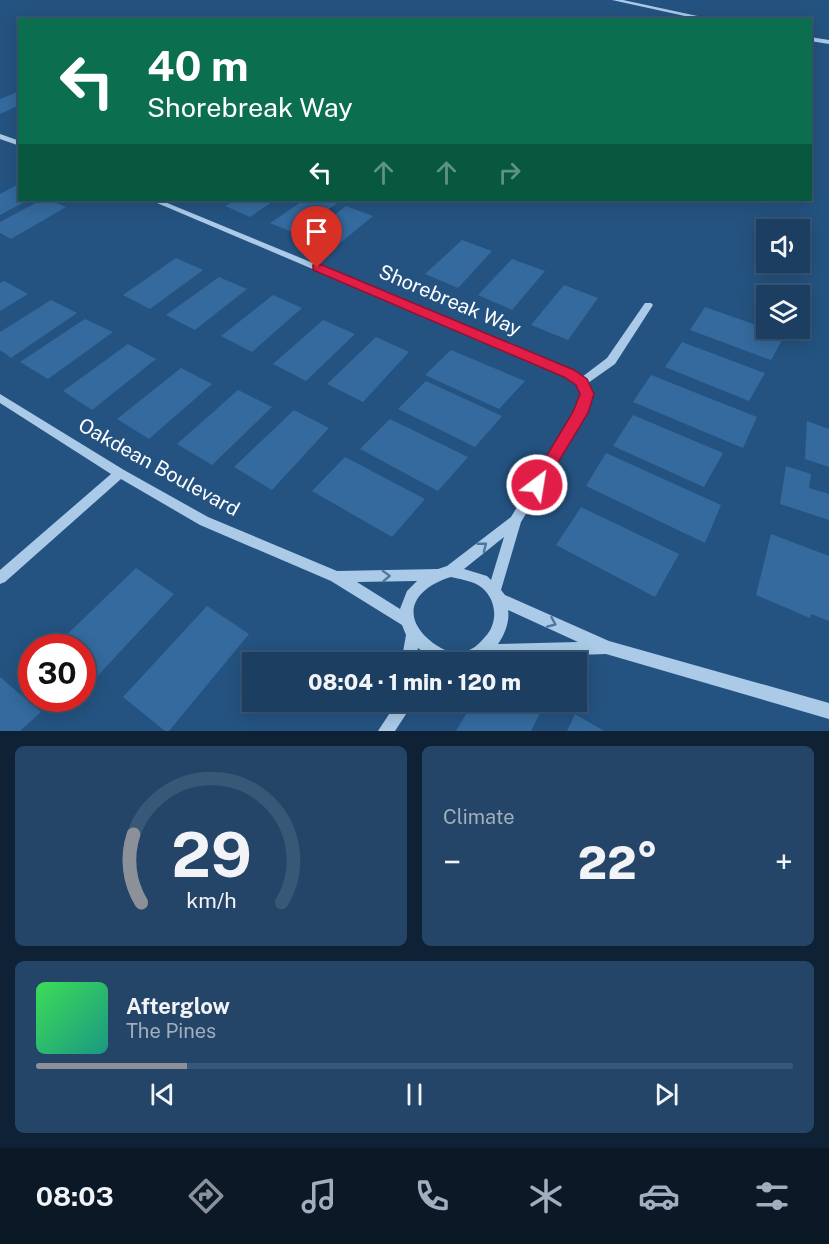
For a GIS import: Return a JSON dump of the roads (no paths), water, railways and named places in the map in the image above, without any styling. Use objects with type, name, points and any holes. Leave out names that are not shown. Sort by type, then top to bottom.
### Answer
[{"type":"street","points":[[615,0],[704,18]]},
{"type":"street","points":[[812,39],[829,42]]},
{"type":"street","points":[[0,136],[18,143]]},
{"type":"street","name":"Shorebreak Way","points":[[156,201],[569,373],[582,382]]},
{"type":"street","points":[[484,651],[495,641],[501,628],[503,613],[496,596],[515,521],[580,413],[587,394],[582,382],[611,361],[648,305]]},
{"type":"street","name":"Oakdean Boulevard","points":[[0,398],[120,473],[204,521],[336,577],[408,621]]},
{"type":"street","points":[[0,578],[120,473]]},
{"type":"street","points":[[451,571],[515,521]]},
{"type":"street","name":"Oakdean Boulevard","points":[[336,577],[436,574],[451,571],[480,578],[496,596],[608,648],[829,711]]},
{"type":"street","name":"Oakdean Boulevard","points":[[431,652],[424,648],[413,635],[408,621],[408,606],[413,592],[423,581],[436,574]]},
{"type":"street","points":[[410,652],[413,635]]},
{"type":"street","name":"Oakdean Boulevard","points":[[484,651],[608,648]]},
{"type":"street","points":[[386,731],[398,712]]}]
